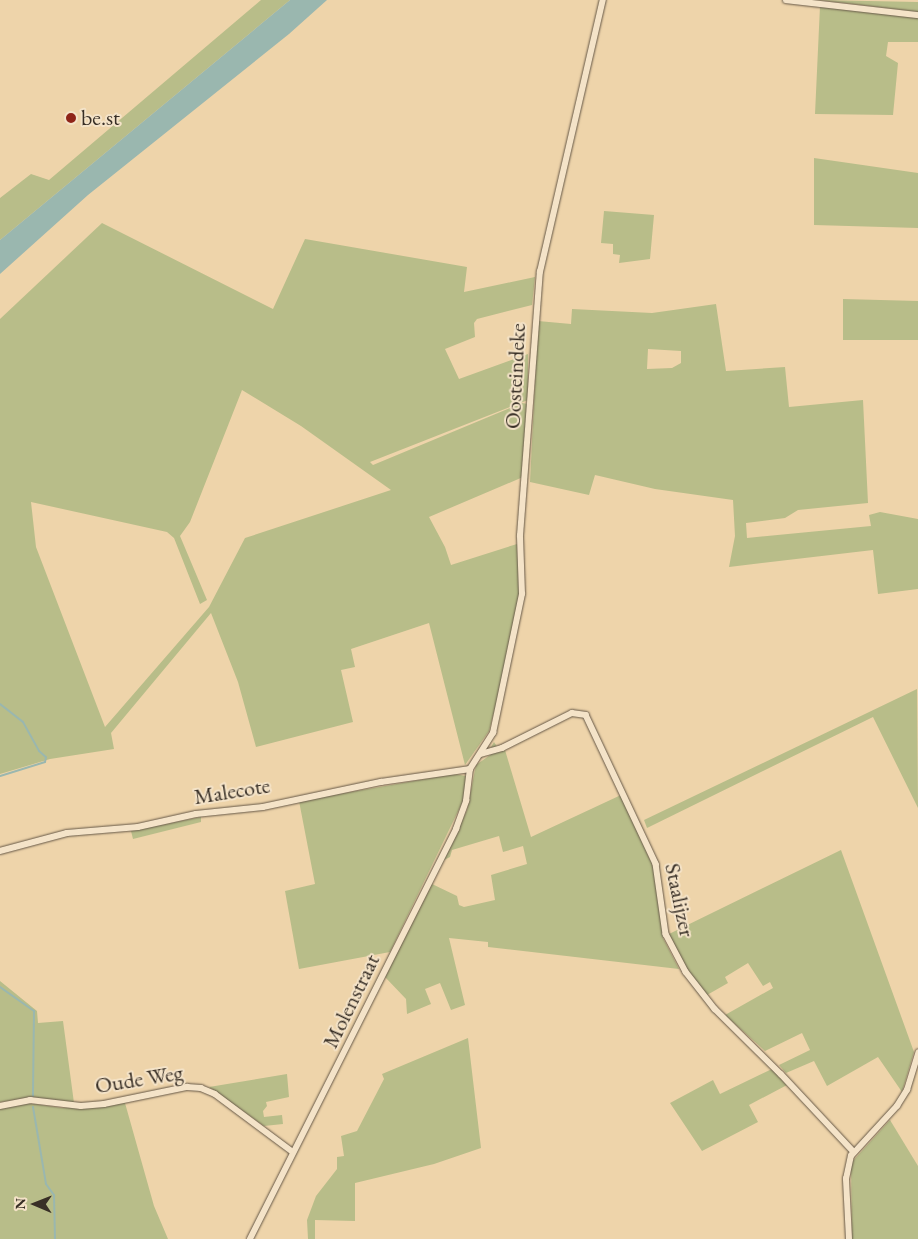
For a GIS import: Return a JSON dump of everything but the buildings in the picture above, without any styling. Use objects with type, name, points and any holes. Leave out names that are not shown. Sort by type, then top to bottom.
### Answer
[{"type":"street","name":"Oosteindeke","points":[[470,772],[481,754],[497,716],[522,594],[520,536],[540,272],[603,0]]},
{"type":"street","points":[[786,0],[918,15]]},
{"type":"street","name":"Staalijzer","points":[[481,754],[502,748],[572,713],[586,715],[656,864],[666,934],[686,972],[715,1009],[782,1074],[854,1152]]},
{"type":"street","name":"Malecote","points":[[0,851],[67,833],[138,827],[196,814],[263,807],[381,782],[470,772]]},
{"type":"street","name":"Molenstraat","points":[[250,1239],[293,1152],[338,1069],[456,829],[466,802],[470,772]]},
{"type":"street","points":[[849,1239],[846,1179],[848,1163],[854,1152],[897,1106],[907,1090],[918,1053]]},
{"type":"street","name":"Oude Weg","points":[[0,1106],[30,1100],[74,1105],[104,1104],[187,1087],[202,1088],[215,1094],[293,1152]]},
{"type":"green space","points":[[261,0],[290,0],[0,240],[0,198],[31,174],[49,180]]},
{"type":"green space","points":[[818,0],[918,2],[918,12],[845,3]]},
{"type":"green space","points":[[820,6],[918,18],[918,42],[888,42],[886,56],[898,63],[893,115],[815,114]]},
{"type":"green space","points":[[814,158],[918,173],[918,228],[814,225]]},
{"type":"green space","points":[[604,211],[654,215],[650,259],[619,263],[620,255],[613,254],[613,244],[601,243]]},
{"type":"green space","points":[[102,223],[273,309],[305,239],[467,267],[464,292],[535,277],[532,305],[477,319],[474,323],[475,337],[445,349],[459,379],[528,354],[528,400],[370,462],[373,465],[522,403],[528,404],[523,477],[429,517],[445,547],[451,565],[517,544],[520,591],[498,697],[489,731],[465,765],[429,623],[351,649],[355,667],[341,670],[353,722],[256,747],[238,682],[211,613],[111,733],[114,749],[50,759],[0,774],[0,319]],"holes":[[[242,390],[301,426],[391,490],[245,538],[209,607],[105,727],[36,547],[31,502],[167,532],[174,538],[200,604],[207,600],[180,536],[190,522]]]},
{"type":"green space","points":[[843,299],[918,301],[918,340],[843,340]]},
{"type":"green space","points":[[716,304],[726,371],[785,367],[789,407],[863,400],[868,503],[798,510],[785,518],[746,523],[747,538],[871,526],[869,515],[880,512],[918,519],[918,589],[878,594],[873,550],[729,567],[735,536],[733,500],[655,489],[595,475],[589,495],[530,482],[538,321],[571,324],[572,309],[652,313]],"holes":[[[648,349],[681,351],[681,363],[672,368],[647,369]]]},
{"type":"green space","points":[[917,689],[918,808],[873,717],[647,828],[644,820]]},
{"type":"green space","points":[[494,742],[500,751],[505,750],[531,837],[621,795],[656,873],[663,938],[679,969],[488,947],[488,942],[449,938],[465,1005],[451,1010],[440,983],[425,989],[431,1004],[407,1014],[406,999],[385,977],[432,884],[457,896],[459,905],[464,907],[495,900],[491,875],[527,864],[523,846],[503,852],[499,836],[452,850],[450,857],[444,860],[467,810],[476,765],[493,753],[491,747]]},
{"type":"green space","points":[[454,774],[466,776],[464,799],[390,952],[299,969],[285,891],[315,884],[299,801]]},
{"type":"green space","points":[[201,817],[201,822],[133,839],[131,831]]},
{"type":"green space","points":[[841,850],[914,1052],[902,1092],[878,1057],[827,1086],[814,1061],[786,1073],[779,1065],[810,1050],[802,1033],[765,1051],[725,1015],[773,988],[770,982],[763,986],[748,963],[725,977],[728,983],[707,995],[686,968],[669,934]]},
{"type":"green space","points":[[0,981],[37,1011],[38,1023],[63,1021],[74,1103],[31,1098],[0,1102]]},
{"type":"green space","points":[[468,1038],[481,1148],[434,1164],[355,1183],[355,1221],[315,1220],[315,1239],[308,1239],[307,1220],[316,1196],[337,1169],[337,1157],[344,1156],[341,1136],[357,1131],[384,1079],[382,1074]]},
{"type":"green space","points":[[772,1069],[787,1085],[749,1105],[758,1122],[702,1151],[670,1103],[713,1080],[720,1094]]},
{"type":"green space","points":[[287,1074],[289,1097],[266,1102],[267,1106],[263,1111],[264,1117],[282,1115],[283,1124],[264,1126],[209,1087]]},
{"type":"green space","points":[[28,1103],[62,1108],[125,1103],[154,1206],[168,1239],[0,1239],[0,1109]]},
{"type":"green space","points":[[890,1120],[918,1166],[918,1239],[852,1239],[851,1163]]},
{"type":"water","points":[[290,0],[327,0],[289,34],[88,195],[0,274],[0,240]]},
{"type":"waterway","points":[[0,704],[23,722],[39,751],[46,757],[45,762],[0,776]]},
{"type":"waterway","points":[[0,987],[34,1011],[33,1096]]},
{"type":"waterway","points":[[33,1107],[46,1184],[54,1195],[55,1239]]},
{"type":"place","name":"be.st","points":[[71,118]]}]
